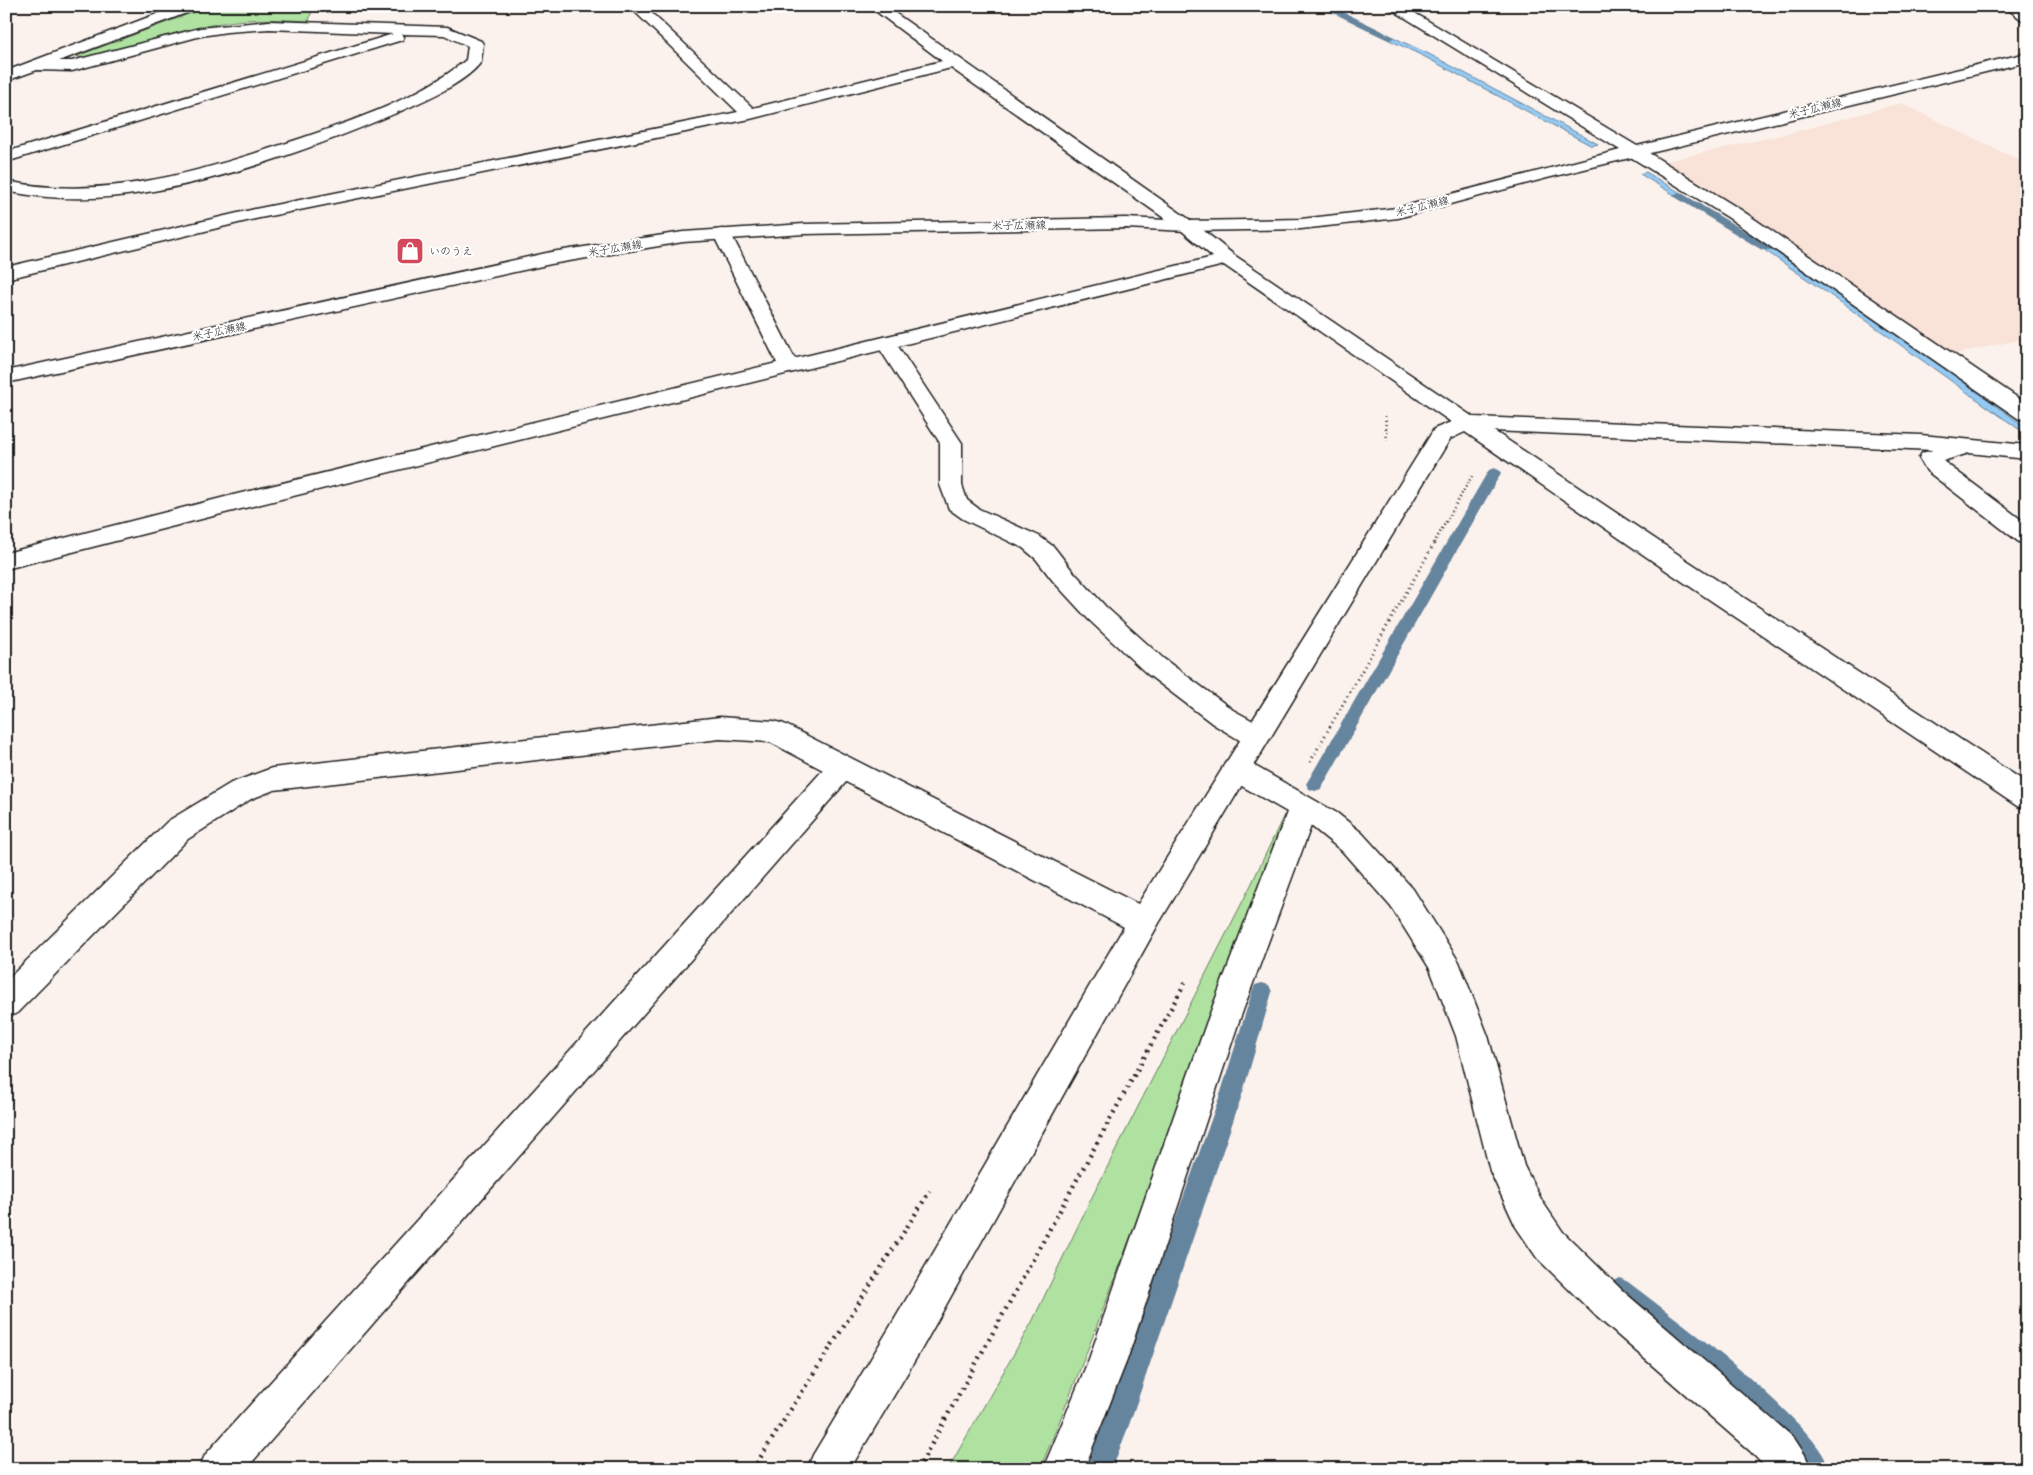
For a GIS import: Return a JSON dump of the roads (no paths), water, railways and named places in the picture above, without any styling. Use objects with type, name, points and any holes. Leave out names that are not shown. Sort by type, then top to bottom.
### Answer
[{"type":"street","points":[[6,76],[192,6]]},
{"type":"street","points":[[636,6],[750,114]]},
{"type":"street","points":[[876,6],[954,63],[1188,226],[1227,259],[1466,423],[2027,798]]},
{"type":"street","points":[[1393,6],[1735,214],[2027,414]]},
{"type":"street","points":[[2011,6],[2027,18]]},
{"type":"street","points":[[6,186],[66,194],[94,194],[140,188],[261,157],[336,132],[430,94],[452,81],[476,60],[478,50],[475,42],[465,35],[447,31],[268,26],[227,28],[200,32],[72,66],[34,65]]},
{"type":"street","points":[[6,157],[419,30]]},
{"type":"street","name":"米子広瀬線","points":[[6,377],[551,258],[683,237],[804,229],[1126,223],[1188,226],[1301,224],[1398,213],[1542,174],[2027,57]]},
{"type":"street","points":[[6,273],[255,214],[750,114],[954,63]]},
{"type":"street","points":[[722,234],[789,367]]},
{"type":"street","points":[[6,561],[229,504],[1227,259]]},
{"type":"street","points":[[886,343],[952,443],[950,485],[957,504],[971,514],[1031,542],[1097,614],[1154,666],[1223,717],[1256,736]]},
{"type":"street","points":[[827,1469],[907,1336],[1144,922],[1442,434],[1466,423],[1920,442],[2027,452]]},
{"type":"street","points":[[1967,447],[1930,458],[1935,466],[2027,536]]},
{"type":"street","points":[[6,1003],[178,830],[241,791],[272,779],[720,728],[774,732],[1144,922]]},
{"type":"street","points":[[219,1469],[843,768]]},
{"type":"street","points":[[1236,770],[1327,822],[1352,842],[1396,891],[1443,962],[1472,1036],[1508,1171],[1529,1214],[1550,1245],[1610,1304],[1780,1452],[1791,1469]]},
{"type":"street","points":[[1063,1469],[1108,1360],[1222,1024],[1303,807]]},
{"type":"water","points":[[1371,27],[1429,54],[1598,144],[1592,146],[1423,56],[1366,29]]},
{"type":"water","points":[[1646,172],[1702,206],[1696,208],[1640,174]]},
{"type":"water","points":[[1751,235],[1914,346],[2027,428],[2020,430],[1744,236]]},
{"type":"waterway","points":[[1323,6],[1390,37]]},
{"type":"waterway","points":[[1679,195],[1766,248]]},
{"type":"waterway","points":[[1315,784],[1494,473]]},
{"type":"waterway","points":[[1099,1469],[1232,1092],[1262,992]]},
{"type":"waterway","points":[[1620,1290],[1740,1385],[1795,1438],[1817,1469]]},
{"type":"place","name":"いのうえ","points":[[410,251]]}]
